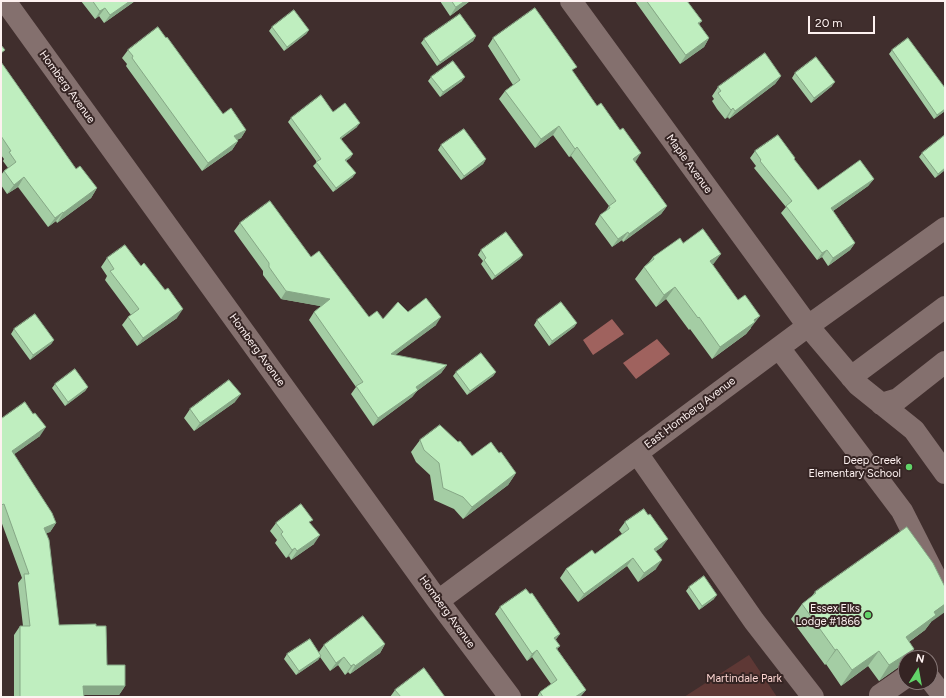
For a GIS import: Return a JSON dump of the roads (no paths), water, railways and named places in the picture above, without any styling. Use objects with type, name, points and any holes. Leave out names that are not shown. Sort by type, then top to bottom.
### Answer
[{"type":"street","name":"Homberg Avenue","points":[[5,1],[438,601],[510,697]]},
{"type":"street","name":"Maple Avenue","points":[[571,1],[808,326],[858,385],[914,430],[945,473]]},
{"type":"street","name":"East Homberg Avenue","points":[[438,601],[778,348],[945,228]]},
{"type":"street","points":[[852,377],[945,307]]},
{"type":"street","points":[[778,348],[902,511],[945,596]]},
{"type":"street","points":[[881,404],[898,399],[945,362]]},
{"type":"street","points":[[637,453],[754,621],[812,697]]},
{"type":"street","points":[[882,697],[880,695],[898,683]]},
{"type":"place","name":"Deep Creek Elementary School","points":[[909,467]]},
{"type":"place","name":"Essex Elks Lodge #1866","points":[[868,615]]},
{"type":"park label","name":"Martindale Park","points":[[744,679]]}]
